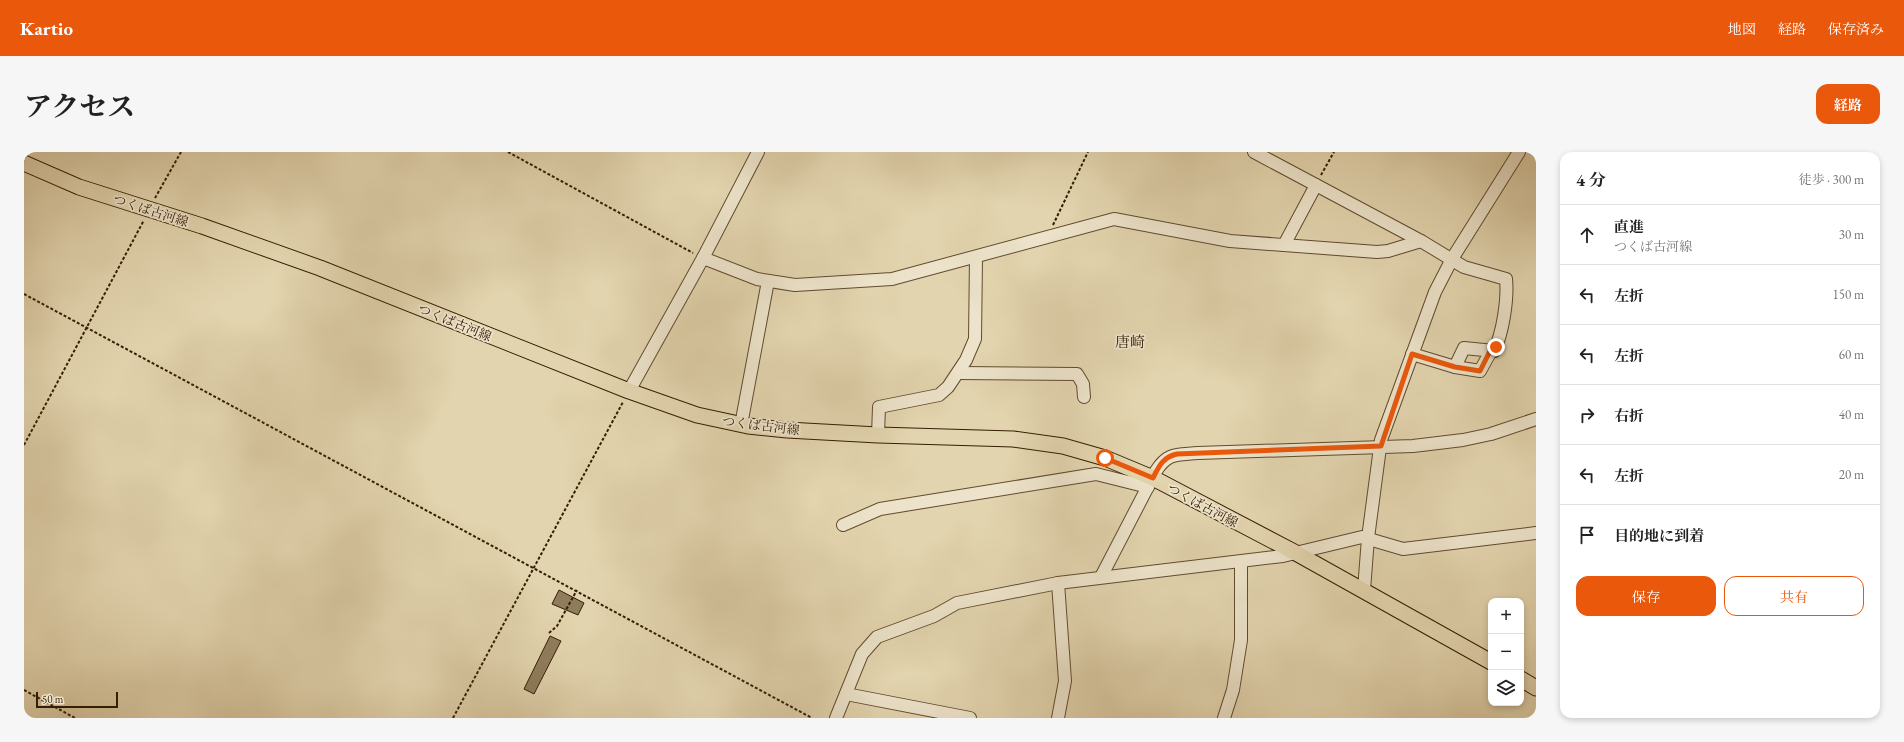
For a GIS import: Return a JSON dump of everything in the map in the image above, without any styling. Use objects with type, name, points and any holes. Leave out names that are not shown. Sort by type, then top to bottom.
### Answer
[{"type":"main road","name":"つくば古河線","points":[[24,163],[79,187],[202,226],[320,268],[629,391],[697,415],[770,428],[878,435],[1013,439],[1063,446],[1105,458],[1151,483],[1296,553],[1488,660]]},
{"type":"main road","points":[[1524,681],[1536,688]]},
{"type":"street","points":[[629,391],[703,258],[758,152]]},
{"type":"street","points":[[1254,152],[1421,241],[1464,267],[1506,279],[1506,301],[1494,351],[1464,348],[1455,367]]},
{"type":"street","points":[[1364,590],[1368,538],[1381,446],[1412,354],[1435,292],[1452,259],[1519,152]]},
{"type":"street","points":[[1284,245],[1316,185]]},
{"type":"street","points":[[703,258],[757,280],[795,285],[892,279],[1114,219],[1230,241],[1377,252],[1388,251],[1421,241]]},
{"type":"street","points":[[878,435],[879,407],[939,395],[948,387],[966,360],[975,339],[976,257]]},
{"type":"street","points":[[741,424],[768,281]]},
{"type":"street","points":[[1412,354],[1455,367],[1480,371],[1490,351]]},
{"type":"street","points":[[958,373],[1078,374],[1083,384],[1084,397]]},
{"type":"street","points":[[1101,577],[1162,462],[1169,456],[1177,454],[1413,446],[1463,440],[1536,419]]},
{"type":"street","points":[[844,525],[880,509],[1096,474],[1151,483]]},
{"type":"street","points":[[836,718],[862,654],[877,638],[934,616],[957,603],[1058,583],[1241,562],[1296,553],[1362,537],[1402,549],[1536,533]]},
{"type":"street","points":[[1224,718],[1233,690],[1241,640],[1241,562]]},
{"type":"street","points":[[1058,583],[1065,681],[1058,718]]},
{"type":"street","points":[[846,694],[970,718]]},
{"type":"path","points":[[24,445],[181,152]]},
{"type":"path","points":[[508,152],[703,258]]},
{"type":"path","points":[[1048,236],[1088,152]]},
{"type":"path","points":[[1316,185],[1334,152]]},
{"type":"path","points":[[24,294],[577,590],[812,718]]},
{"type":"path","points":[[453,718],[629,391]]},
{"type":"path","points":[[549,633],[557,626],[577,590]]},
{"type":"path","points":[[24,690],[75,718]]},
{"type":"building","points":[[559,590],[584,603],[578,615],[552,604]]},
{"type":"building","points":[[550,636],[561,641],[534,694],[524,689]]},
{"type":"district","name":"唐崎","points":[[1130,342]]},
{"type":"route","points":[[1105,458],[1153,478],[1162,462],[1169,456],[1177,454],[1381,446],[1385,429],[1412,354],[1455,367],[1480,371],[1484,366],[1490,351],[1494,351],[1496,347]]}]
